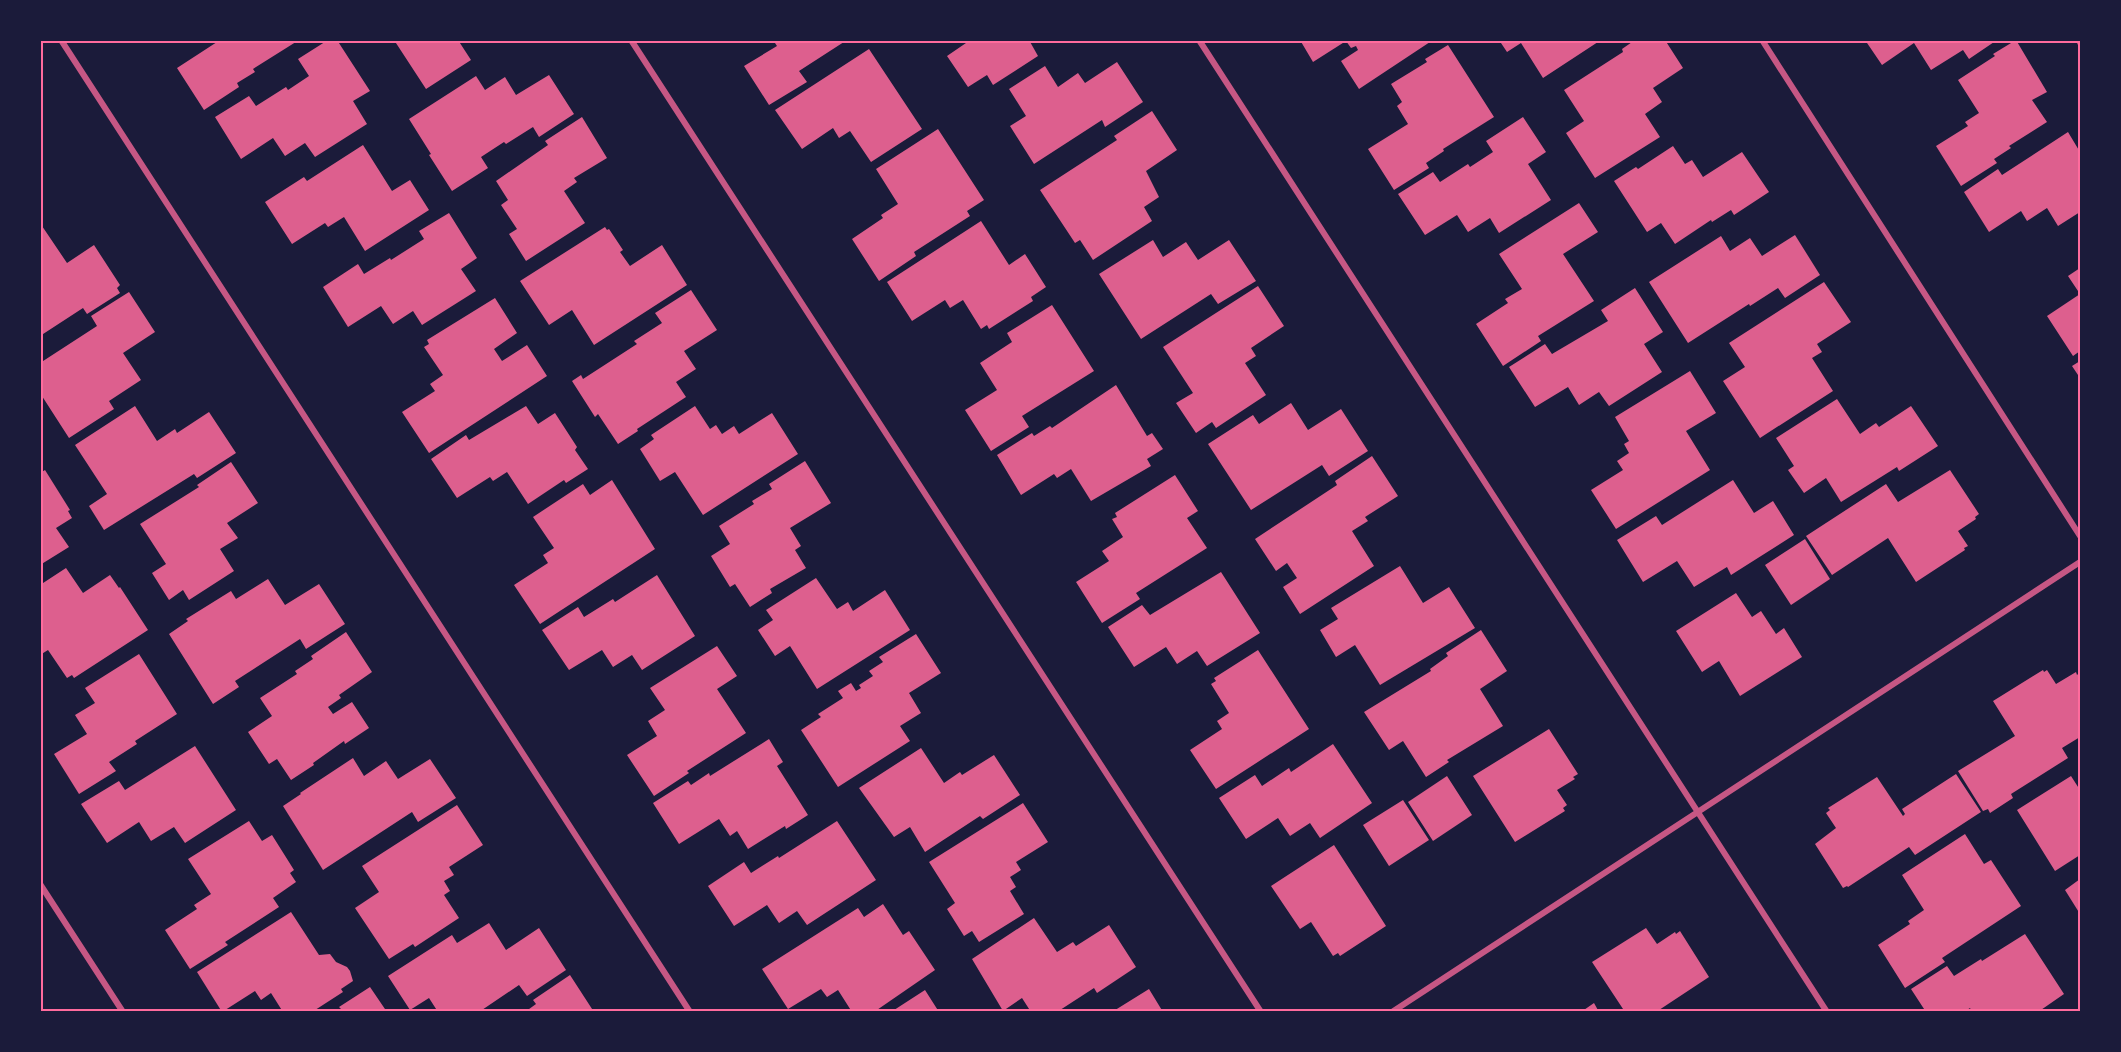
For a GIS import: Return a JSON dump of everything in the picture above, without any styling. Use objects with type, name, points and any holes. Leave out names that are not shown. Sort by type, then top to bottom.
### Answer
[{"type":"street","points":[[61,40],[690,1011]]},
{"type":"street","points":[[631,40],[1261,1011]]},
{"type":"street","points":[[1198,40],[1827,1011]]},
{"type":"street","points":[[1762,40],[2080,536]]},
{"type":"street","points":[[1392,1011],[2080,561]]},
{"type":"street","points":[[40,884],[123,1011]]},
{"type":"building","points":[[216,40],[299,40],[253,69],[255,72],[237,83],[239,87],[204,110],[177,68],[217,42]]},
{"type":"building","points":[[328,40],[337,40],[370,91],[353,101],[367,124],[315,157],[305,143],[285,156],[273,138],[241,159],[215,117],[249,96],[256,106],[286,87],[288,90],[309,76],[298,59]]},
{"type":"building","points":[[394,40],[458,40],[471,60],[426,89]]},
{"type":"building","points":[[773,40],[847,40],[799,71],[807,82],[769,105],[744,66],[777,46]]},
{"type":"building","points":[[965,40],[1029,40],[1038,56],[993,85],[987,75],[968,87],[947,56],[966,43]]},
{"type":"building","points":[[1300,40],[1433,40],[1359,89],[1341,61],[1358,50],[1356,46],[1351,48],[1346,41],[1313,62]]},
{"type":"building","points":[[1499,40],[1601,40],[1543,78],[1521,43],[1507,52]]},
{"type":"building","points":[[1635,40],[1665,40],[1683,68],[1653,88],[1662,102],[1645,114],[1660,137],[1595,178],[1566,133],[1584,121],[1564,90],[1623,52],[1622,49]]},
{"type":"building","points":[[1865,40],[1997,40],[1969,59],[1963,50],[1931,70],[1914,43],[1882,65]]},
{"type":"building","points":[[2016,40],[2047,92],[2032,100],[2047,122],[2009,146],[2011,148],[1994,159],[1997,163],[1961,186],[1936,146],[1968,126],[1965,122],[1979,113],[1958,80]]},
{"type":"building","points":[[1448,45],[1494,117],[1443,149],[1444,151],[1426,163],[1429,168],[1394,190],[1368,149],[1408,124],[1397,106],[1402,102],[1391,84],[1427,62],[1425,59]]},
{"type":"building","points":[[869,49],[922,129],[871,162],[850,131],[839,138],[833,128],[802,149],[775,110]]},
{"type":"building","points":[[1117,62],[1143,102],[1105,127],[1102,120],[1034,164],[1010,126],[1026,116],[1009,89],[1045,66],[1058,87],[1078,73],[1085,83]]},
{"type":"building","points":[[549,75],[574,114],[539,137],[533,127],[506,144],[504,142],[481,157],[488,168],[452,191],[409,119],[476,76],[485,90],[505,77],[516,95]]},
{"type":"building","points":[[1152,111],[1177,150],[1146,171],[1159,197],[1144,207],[1152,221],[1093,260],[1080,240],[1075,243],[1040,190],[1117,140],[1114,136]]},
{"type":"building","points":[[582,117],[607,158],[574,178],[577,182],[564,191],[585,223],[526,261],[509,234],[517,229],[501,205],[508,200],[496,181],[548,145],[545,141]]},
{"type":"building","points":[[1523,117],[1546,152],[1528,164],[1551,200],[1499,233],[1490,218],[1468,232],[1457,215],[1425,235],[1398,194],[1433,172],[1440,182],[1468,164],[1470,167],[1493,152],[1486,141]]},
{"type":"building","points":[[938,129],[984,200],[967,211],[970,216],[914,252],[916,256],[879,281],[852,239],[883,218],[881,215],[898,204],[876,169]]},
{"type":"building","points":[[2068,132],[2080,152],[2080,212],[2058,226],[2047,208],[2027,221],[2021,211],[1989,232],[1964,192],[1998,169],[2002,175]]},
{"type":"building","points":[[363,145],[392,191],[410,180],[429,210],[365,251],[344,217],[328,227],[325,223],[292,244],[265,202],[304,177],[307,181]]},
{"type":"building","points":[[1673,146],[1685,164],[1692,160],[1703,177],[1742,152],[1769,192],[1734,215],[1731,210],[1712,222],[1711,220],[1675,244],[1661,223],[1647,232],[1614,181],[1636,167],[1638,169]]},
{"type":"building","points":[[1579,203],[1598,232],[1563,254],[1594,301],[1538,336],[1541,341],[1503,366],[1476,324],[1508,303],[1505,299],[1522,289],[1499,254]]},
{"type":"building","points":[[449,213],[477,258],[461,269],[476,291],[422,325],[413,311],[393,324],[381,306],[348,327],[323,287],[358,264],[364,274],[390,258],[391,260],[424,239],[419,231]]},
{"type":"building","points":[[981,221],[1009,265],[1025,254],[1046,287],[1031,297],[1033,301],[989,329],[987,325],[981,329],[963,300],[950,308],[945,300],[912,321],[887,282]]},
{"type":"building","points":[[40,223],[67,263],[94,245],[120,285],[117,288],[120,293],[87,314],[83,308],[40,336]]},
{"type":"building","points":[[605,227],[609,229],[623,250],[620,252],[630,266],[662,245],[687,285],[594,345],[572,310],[549,325],[520,281]]},
{"type":"building","points":[[1795,235],[1820,275],[1785,298],[1778,288],[1688,343],[1649,282],[1721,236],[1730,251],[1750,238],[1762,256]]},
{"type":"building","points":[[1153,240],[1163,257],[1186,242],[1198,260],[1229,240],[1256,281],[1218,304],[1211,294],[1141,339],[1099,274]]},
{"type":"building","points":[[2080,268],[2080,294],[2068,276]]},
{"type":"building","points":[[1824,282],[1851,322],[1817,344],[1822,352],[1812,358],[1833,391],[1760,438],[1723,381],[1745,367],[1729,343]]},
{"type":"building","points":[[1258,286],[1284,326],[1251,348],[1256,356],[1245,363],[1266,395],[1216,428],[1212,422],[1196,433],[1176,403],[1193,393],[1163,347]]},
{"type":"building","points":[[1635,288],[1663,332],[1644,344],[1662,372],[1609,406],[1599,392],[1579,405],[1568,387],[1535,407],[1509,367],[1545,344],[1552,354],[1608,321],[1601,310]]},
{"type":"building","points":[[691,290],[717,330],[684,351],[696,369],[676,382],[686,397],[618,444],[598,414],[595,417],[572,381],[581,375],[583,379],[637,344],[634,341],[662,323],[655,313]]},
{"type":"building","points":[[129,292],[155,332],[123,353],[141,380],[109,401],[114,409],[69,438],[40,393],[40,363],[97,326],[91,316]]},
{"type":"building","points":[[2080,294],[2080,351],[2073,356],[2047,316]]},
{"type":"building","points":[[495,298],[517,333],[494,349],[502,361],[527,345],[547,376],[429,453],[402,412],[435,391],[430,384],[443,375],[424,347],[429,344],[427,340]]},
{"type":"building","points":[[1052,305],[1094,371],[1022,416],[1029,427],[991,451],[965,410],[997,390],[980,363],[1012,342],[1007,333]]},
{"type":"building","points":[[2080,361],[2080,378],[2072,366]]},
{"type":"building","points":[[1690,371],[1716,413],[1686,431],[1710,470],[1616,529],[1591,490],[1623,470],[1617,461],[1629,453],[1624,444],[1629,441],[1615,417]]},
{"type":"building","points":[[1116,385],[1147,436],[1152,433],[1163,449],[1147,459],[1151,466],[1091,501],[1071,469],[1057,478],[1054,474],[1021,495],[997,455],[1032,433],[1034,436],[1050,426],[1052,428]]},
{"type":"building","points":[[1837,399],[1860,434],[1876,423],[1879,427],[1911,406],[1938,446],[1899,471],[1897,467],[1841,502],[1826,478],[1804,493],[1788,470],[1794,466],[1776,438]]},
{"type":"building","points":[[1291,403],[1308,430],[1341,409],[1368,451],[1329,476],[1322,465],[1251,510],[1208,444],[1253,415],[1259,424]]},
{"type":"building","points":[[135,406],[157,441],[175,429],[177,433],[209,412],[236,453],[197,478],[194,474],[104,530],[89,506],[107,494],[75,445]]},
{"type":"building","points":[[526,406],[538,424],[555,413],[588,469],[566,483],[564,480],[528,504],[507,472],[493,481],[490,477],[457,498],[431,459],[466,435],[469,440]]},
{"type":"building","points":[[695,406],[710,429],[716,425],[722,434],[734,426],[739,434],[772,413],[798,454],[703,515],[675,472],[660,481],[640,449],[654,439],[651,435]]},
{"type":"building","points":[[1372,456],[1398,496],[1365,517],[1368,521],[1352,531],[1374,566],[1300,614],[1283,587],[1297,578],[1287,563],[1276,571],[1255,539],[1337,485],[1335,481]]},
{"type":"building","points":[[805,461],[831,503],[790,528],[801,546],[795,550],[806,568],[770,589],[772,593],[750,607],[735,584],[730,587],[711,556],[730,544],[719,526],[754,504],[752,501],[772,489],[769,484]]},
{"type":"building","points":[[231,462],[258,503],[227,523],[238,538],[220,549],[234,571],[189,600],[183,590],[169,600],[152,573],[166,564],[140,524],[199,487],[197,485]]},
{"type":"building","points":[[45,470],[70,510],[68,511],[72,518],[56,528],[69,547],[40,565],[40,473]]},
{"type":"building","points":[[1950,470],[1979,514],[1975,517],[1976,519],[1958,531],[1968,546],[1964,548],[1965,550],[1916,582],[1888,538],[1832,575],[1806,536],[1886,484],[1898,502]]},
{"type":"building","points":[[1175,475],[1198,511],[1187,518],[1207,548],[1136,593],[1140,599],[1102,623],[1076,582],[1109,561],[1102,551],[1123,537],[1112,519],[1117,517],[1115,513]]},
{"type":"building","points":[[612,480],[655,549],[540,624],[514,585],[548,563],[543,555],[554,548],[533,517],[583,484],[590,495]]},
{"type":"building","points":[[1733,480],[1754,513],[1773,501],[1794,535],[1731,575],[1727,567],[1694,587],[1677,561],[1643,582],[1617,540],[1656,516],[1662,525]]},
{"type":"building","points":[[1805,539],[1830,579],[1791,605],[1765,565]]},
{"type":"building","points":[[1400,566],[1423,603],[1449,587],[1475,628],[1380,685],[1355,645],[1336,657],[1320,630],[1338,619],[1331,608]]},
{"type":"building","points":[[66,568],[83,593],[110,575],[148,630],[74,678],[72,675],[67,678],[48,650],[40,655],[40,585]]},
{"type":"building","points":[[1221,572],[1260,633],[1207,666],[1197,651],[1177,664],[1166,647],[1134,667],[1108,627],[1142,605],[1150,615]]},
{"type":"building","points":[[657,575],[695,636],[642,670],[632,655],[613,667],[602,650],[569,670],[542,630],[578,607],[584,617],[613,599],[615,602]]},
{"type":"building","points":[[816,578],[837,609],[848,602],[853,611],[885,590],[910,630],[817,689],[790,646],[775,656],[758,630],[773,620],[766,610]]},
{"type":"building","points":[[268,579],[285,605],[319,584],[345,624],[306,649],[300,639],[235,681],[239,687],[213,704],[169,634],[188,621],[186,619],[231,591],[236,599]]},
{"type":"building","points":[[1736,593],[1752,617],[1761,611],[1776,634],[1784,628],[1802,657],[1740,696],[1719,661],[1702,672],[1676,631]]},
{"type":"building","points":[[1481,630],[1507,671],[1480,689],[1503,726],[1447,760],[1449,762],[1426,777],[1403,741],[1389,750],[1364,712],[1431,671],[1430,669],[1448,656],[1446,653]]},
{"type":"building","points":[[346,632],[372,672],[339,695],[341,698],[328,707],[333,714],[352,702],[369,728],[345,744],[344,741],[291,780],[277,759],[269,764],[248,732],[272,716],[260,698],[297,674],[295,671],[313,659],[311,656]]},
{"type":"building","points":[[916,634],[941,673],[909,693],[921,713],[900,726],[910,741],[838,787],[801,730],[821,717],[818,714],[843,698],[838,691],[851,683],[856,691],[861,688],[859,685],[873,676],[869,671],[883,662],[879,657]]},
{"type":"building","points":[[717,646],[737,676],[717,689],[746,733],[687,771],[689,773],[654,796],[627,755],[657,736],[648,721],[665,710],[650,688]]},
{"type":"building","points":[[1258,650],[1309,729],[1216,789],[1190,750],[1222,729],[1217,721],[1229,713],[1211,684],[1216,681],[1214,678]]},
{"type":"building","points":[[139,654],[177,714],[135,741],[137,744],[109,762],[116,771],[79,794],[54,754],[87,734],[75,715],[95,703],[85,688]]},
{"type":"building","points":[[2043,670],[2044,672],[2047,670],[2056,684],[2080,672],[2080,737],[2062,748],[2068,758],[2011,794],[2013,798],[1990,813],[1988,809],[1983,811],[1958,771],[2015,736],[1993,701]]},
{"type":"building","points":[[1549,729],[1578,774],[1573,777],[1575,779],[1557,790],[1567,805],[1563,808],[1565,811],[1515,842],[1473,776]]},
{"type":"building","points":[[769,739],[783,762],[777,766],[808,815],[748,849],[737,831],[730,836],[719,819],[679,844],[653,803],[688,781],[691,785],[709,773],[710,776]]},
{"type":"building","points":[[1333,744],[1372,803],[1320,838],[1310,823],[1290,836],[1278,818],[1246,839],[1219,798],[1255,775],[1262,786],[1289,768],[1291,772]]},
{"type":"building","points":[[195,746],[236,810],[185,843],[174,827],[151,841],[139,822],[107,843],[81,804],[119,781],[125,790]]},
{"type":"building","points":[[921,748],[944,783],[960,772],[962,775],[994,755],[1020,795],[983,819],[980,816],[925,852],[910,827],[894,837],[859,788]]},
{"type":"building","points":[[353,758],[364,776],[386,761],[398,779],[430,759],[456,798],[418,822],[412,812],[323,870],[283,806]]},
{"type":"building","points":[[1956,774],[1981,812],[1915,855],[1909,847],[1843,888],[1815,844],[1836,828],[1826,813],[1830,810],[1828,808],[1877,777],[1903,816],[1905,814],[1902,809]]},
{"type":"building","points":[[1447,776],[1472,815],[1433,841],[1408,802]]},
{"type":"building","points":[[2071,776],[2080,790],[2080,855],[2055,871],[2017,810]]},
{"type":"building","points":[[1403,800],[1429,840],[1389,866],[1363,825]]},
{"type":"building","points":[[1023,803],[1048,842],[1016,862],[1021,870],[1010,877],[1016,887],[1010,891],[1024,914],[979,942],[972,931],[964,936],[947,909],[955,903],[929,862]]},
{"type":"building","points":[[457,805],[483,845],[449,867],[454,875],[444,881],[450,891],[444,895],[459,918],[415,947],[413,944],[389,959],[355,908],[379,892],[362,866]]},
{"type":"building","points":[[249,821],[262,841],[272,835],[294,870],[290,873],[296,882],[273,898],[279,907],[225,942],[228,945],[190,969],[165,930],[197,909],[194,905],[211,894],[188,859]]},
{"type":"building","points":[[837,821],[876,880],[807,925],[797,911],[779,923],[767,905],[734,926],[708,886],[744,862],[751,873]]},
{"type":"building","points":[[1965,834],[1984,864],[1991,860],[2021,906],[1942,958],[1945,962],[1905,988],[1878,945],[1910,924],[1908,921],[1924,910],[1902,875]]},
{"type":"building","points":[[1334,845],[1386,926],[1340,956],[1338,953],[1333,956],[1311,922],[1300,929],[1271,886]]},
{"type":"building","points":[[2080,879],[2080,914],[2065,890]]},
{"type":"building","points":[[883,904],[903,935],[909,931],[935,970],[874,1012],[852,1012],[838,990],[827,997],[821,989],[788,1009],[762,969],[858,908],[864,917]]},
{"type":"building","points":[[291,912],[319,955],[330,954],[336,962],[347,967],[353,981],[341,989],[343,992],[312,1012],[283,1012],[271,993],[261,1000],[255,991],[222,1012],[197,972]]},
{"type":"building","points":[[1034,918],[1057,952],[1073,942],[1076,946],[1109,925],[1136,967],[1097,993],[1094,988],[1057,1012],[1031,1012],[1022,998],[1003,1011],[972,959]]},
{"type":"building","points":[[489,923],[506,950],[539,928],[566,970],[527,996],[519,985],[479,1012],[438,1012],[429,998],[410,1010],[388,976],[452,935],[457,943]]},
{"type":"building","points":[[1646,928],[1657,944],[1680,931],[1709,977],[1656,1012],[1625,1012],[1592,962]]},
{"type":"building","points":[[2025,934],[2064,994],[2038,1012],[1972,1012],[1970,1008],[1964,1012],[1926,1012],[1911,989],[1947,966],[1954,976]]},
{"type":"building","points":[[570,975],[594,1012],[525,1012],[536,1004],[533,1000]]},
{"type":"building","points":[[370,987],[387,1012],[337,1012],[341,1009],[339,1007]]},
{"type":"building","points":[[1149,989],[1163,1012],[1112,1012]]},
{"type":"building","points":[[925,990],[939,1012],[891,1012]]},
{"type":"building","points":[[1594,1003],[1599,1012],[1581,1012]]}]
